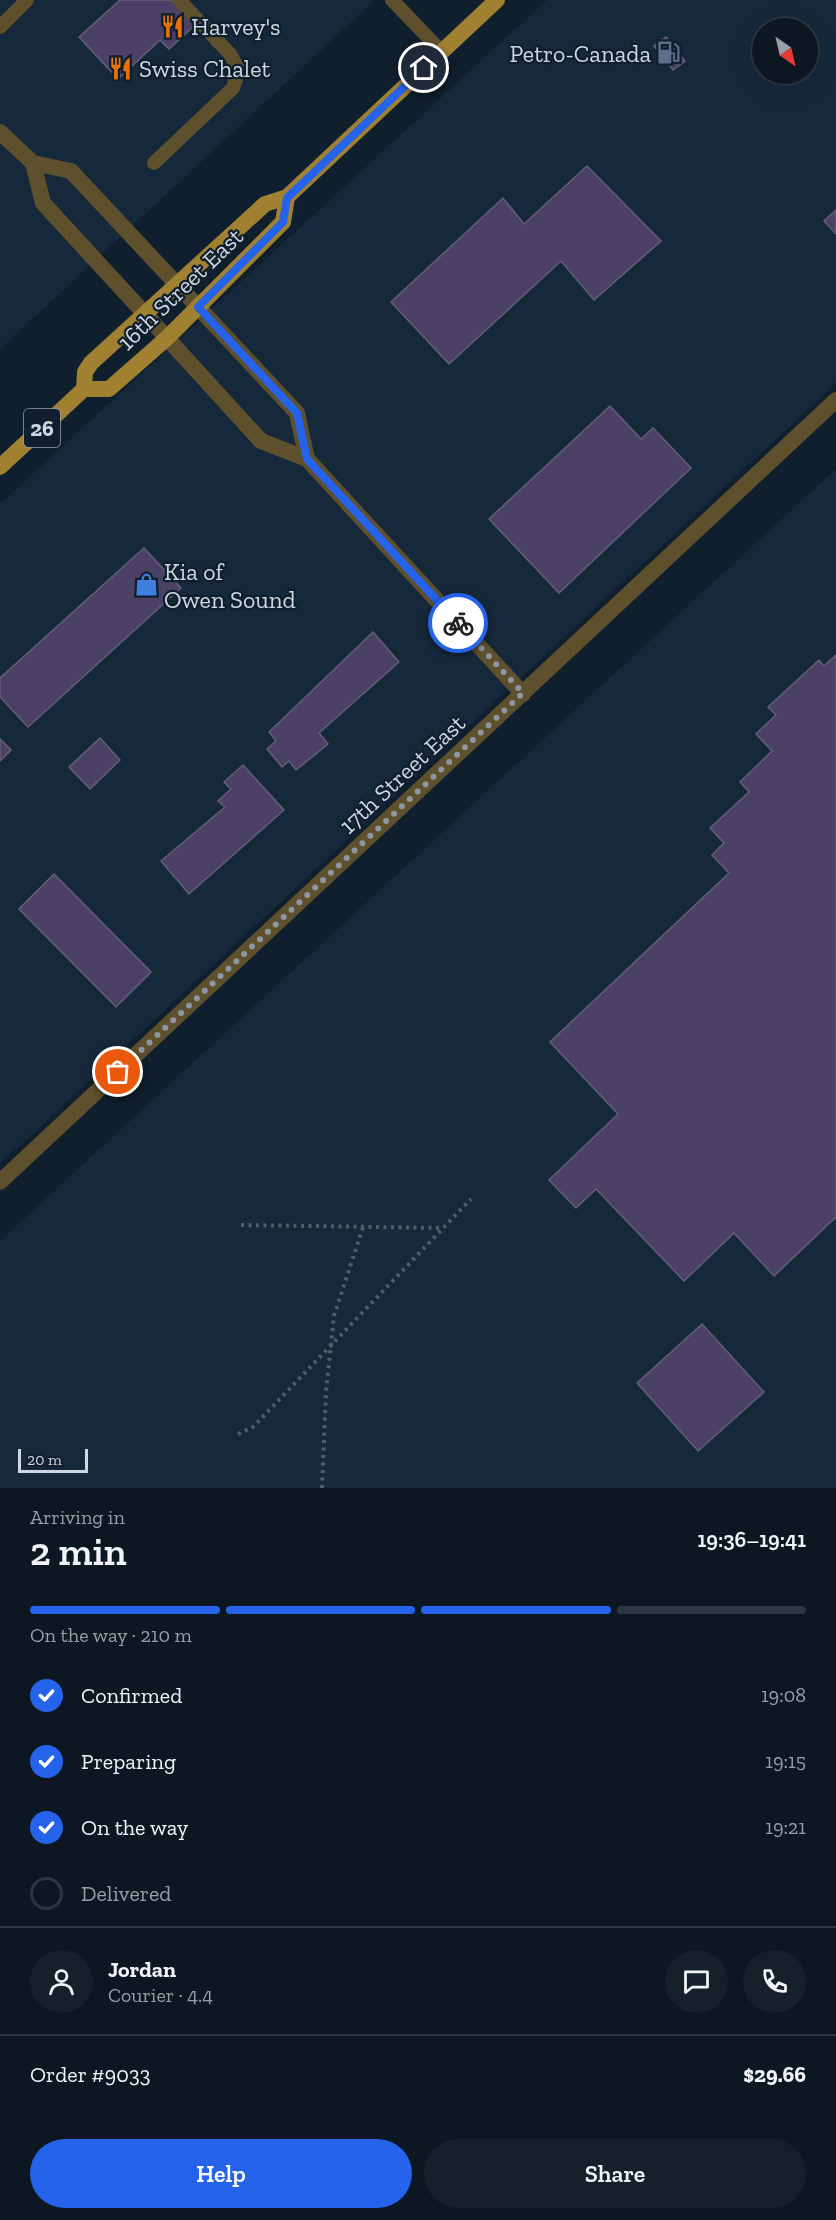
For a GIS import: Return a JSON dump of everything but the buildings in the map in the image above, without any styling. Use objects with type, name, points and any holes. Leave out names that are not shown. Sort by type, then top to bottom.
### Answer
[{"type":"main road","name":"16th Street East","points":[[84,389],[85,372],[91,363],[144,312],[265,204],[287,198],[497,0]]},
{"type":"main road","name":"16th Street East","points":[[0,467],[84,389],[109,389],[167,338],[283,222],[287,198]]},
{"type":"street","points":[[0,132],[33,163],[71,171],[177,282],[297,413],[307,459]]},
{"type":"street","points":[[33,163],[43,203],[261,441],[307,459],[523,693]]},
{"type":"street","name":"17th Street East","points":[[0,1182],[836,400]]},
{"type":"lane","points":[[0,27],[27,0]]},
{"type":"lane","points":[[154,163],[233,88],[238,70],[230,54],[179,0]]},
{"type":"lane","points":[[392,0],[442,52]]},
{"type":"path","points":[[238,1434],[253,1427],[471,1199]]},
{"type":"path","points":[[241,1226],[443,1228]]},
{"type":"path","points":[[322,1488],[326,1392],[334,1316],[363,1227]]},
{"type":"shaded area","points":[[0,0],[375,0],[0,349]]},
{"type":"shaded area","points":[[547,0],[836,0],[836,383],[0,1164],[0,504]]},
{"type":"shaded area","points":[[836,469],[836,1488],[0,1488],[0,1241]]},
{"type":"way so far","points":[[118,1072],[523,693],[458,623]]},
{"type":"place","name":"Harvey's","points":[[173,26]]},
{"type":"place","name":"Petro-Canada","points":[[669,53]]},
{"type":"place","name":"Swiss Chalet","points":[[121,68]]},
{"type":"place","name":"Kia of Owen Sound","points":[[146,585]]},
{"type":"route","points":[[424,68],[287,198],[283,222],[198,307],[297,413],[307,459],[458,623]]}]
